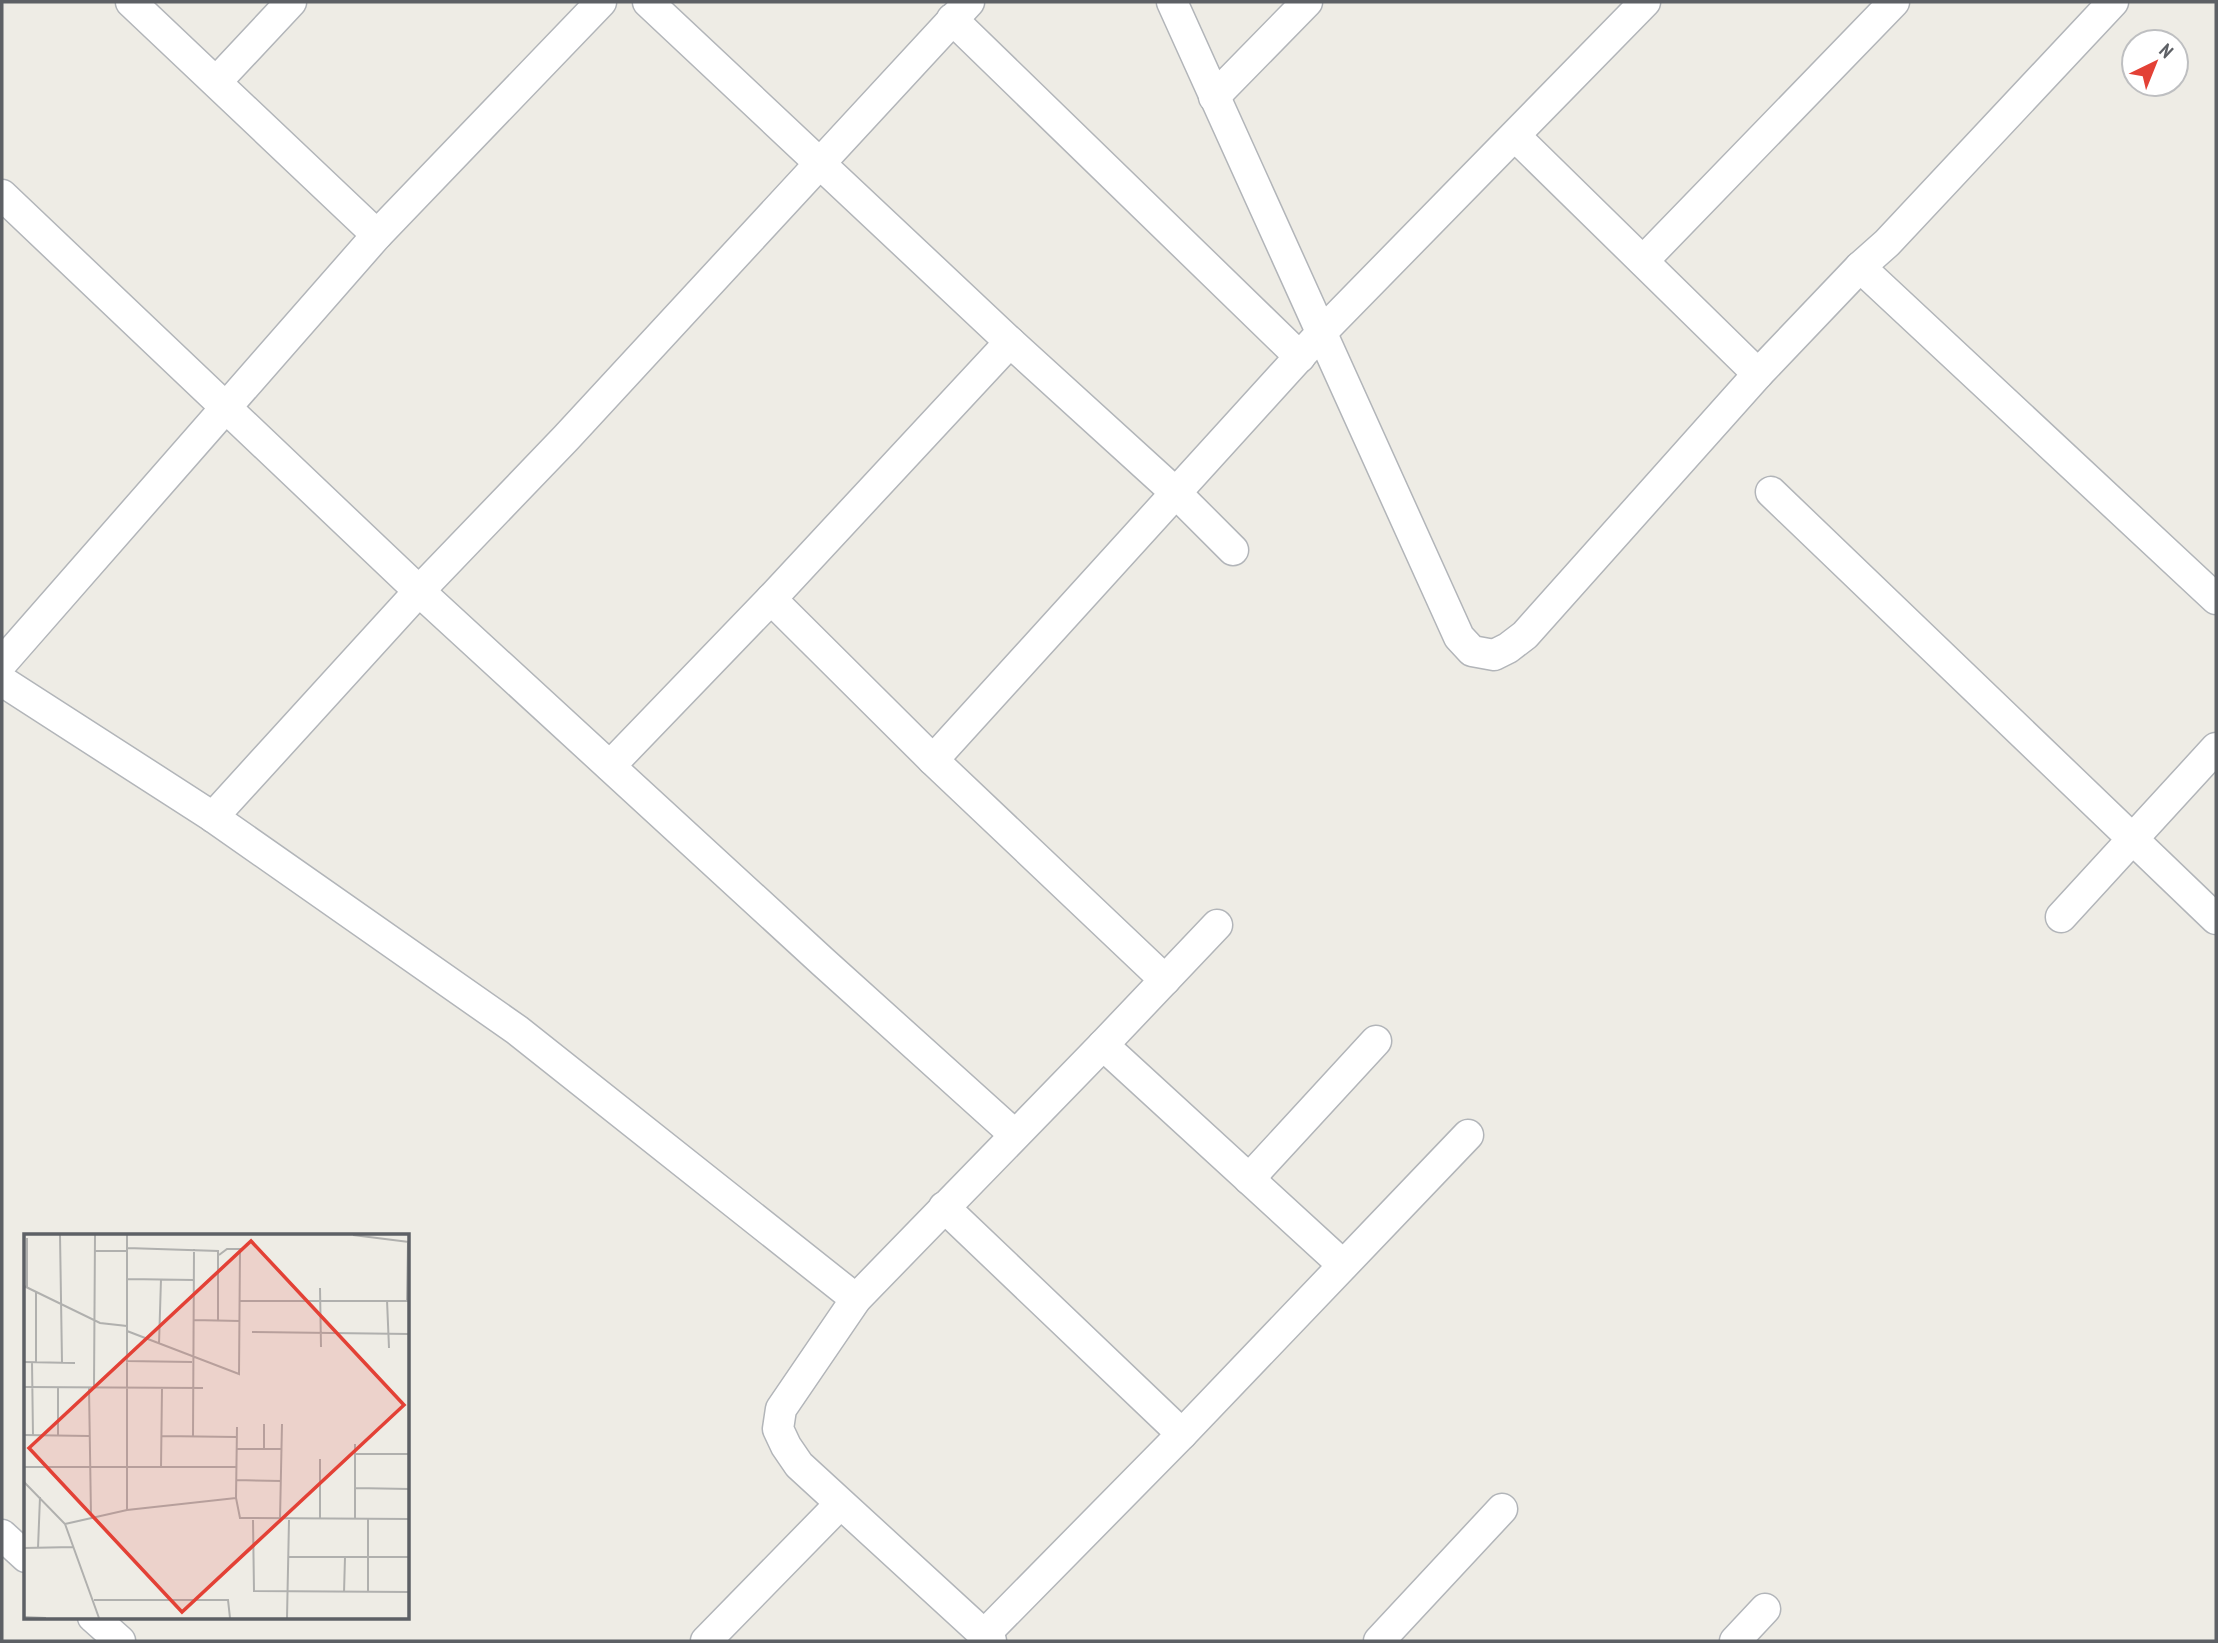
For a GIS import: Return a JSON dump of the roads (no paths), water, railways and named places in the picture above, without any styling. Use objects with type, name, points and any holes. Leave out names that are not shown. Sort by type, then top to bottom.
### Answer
[{"type":"street","points":[[131,2],[377,235]]},
{"type":"street","points":[[217,81],[291,2]]},
{"type":"street","points":[[2,663],[377,235],[601,2]]},
{"type":"street","points":[[648,2],[1010,342],[1176,493],[1233,550]]},
{"type":"street","points":[[1172,2],[1458,637],[1472,651],[1494,654],[1508,648],[1525,635],[1758,374],[1860,267],[1887,243],[2113,2]]},
{"type":"street","points":[[1214,97],[1307,2]]},
{"type":"street","points":[[933,760],[1322,332],[1645,2]]},
{"type":"street","points":[[1643,261],[1894,2]]},
{"type":"street","points":[[213,817],[419,591],[566,438],[960,11],[1300,356]]},
{"type":"street","points":[[1515,136],[1758,374]]},
{"type":"street","points":[[2,195],[419,591],[1015,1135]]},
{"type":"street","points":[[1860,267],[2216,599]]},
{"type":"street","points":[[610,766],[771,599],[1010,342]]},
{"type":"street","points":[[1771,492],[2216,919]]},
{"type":"street","points":[[771,599],[933,760],[1165,980]]},
{"type":"street","points":[[2,681],[213,817],[517,1031],[856,1299]]},
{"type":"street","points":[[2061,917],[2216,748]]},
{"type":"street","points":[[1217,925],[856,1299],[781,1409],[778,1429],[799,1465],[988,1638],[1468,1135]]},
{"type":"street","points":[[1249,1179],[1376,1041]]},
{"type":"street","points":[[1103,1045],[1343,1265]]},
{"type":"street","points":[[944,1207],[1182,1434]]},
{"type":"street","points":[[706,1641],[840,1504]]},
{"type":"street","points":[[1379,1641],[1502,1509]]},
{"type":"street","points":[[2,1535],[24,1555]]},
{"type":"street","points":[[1735,1641],[1765,1609]]},
{"type":"street","points":[[94,1618],[120,1641]]}]
